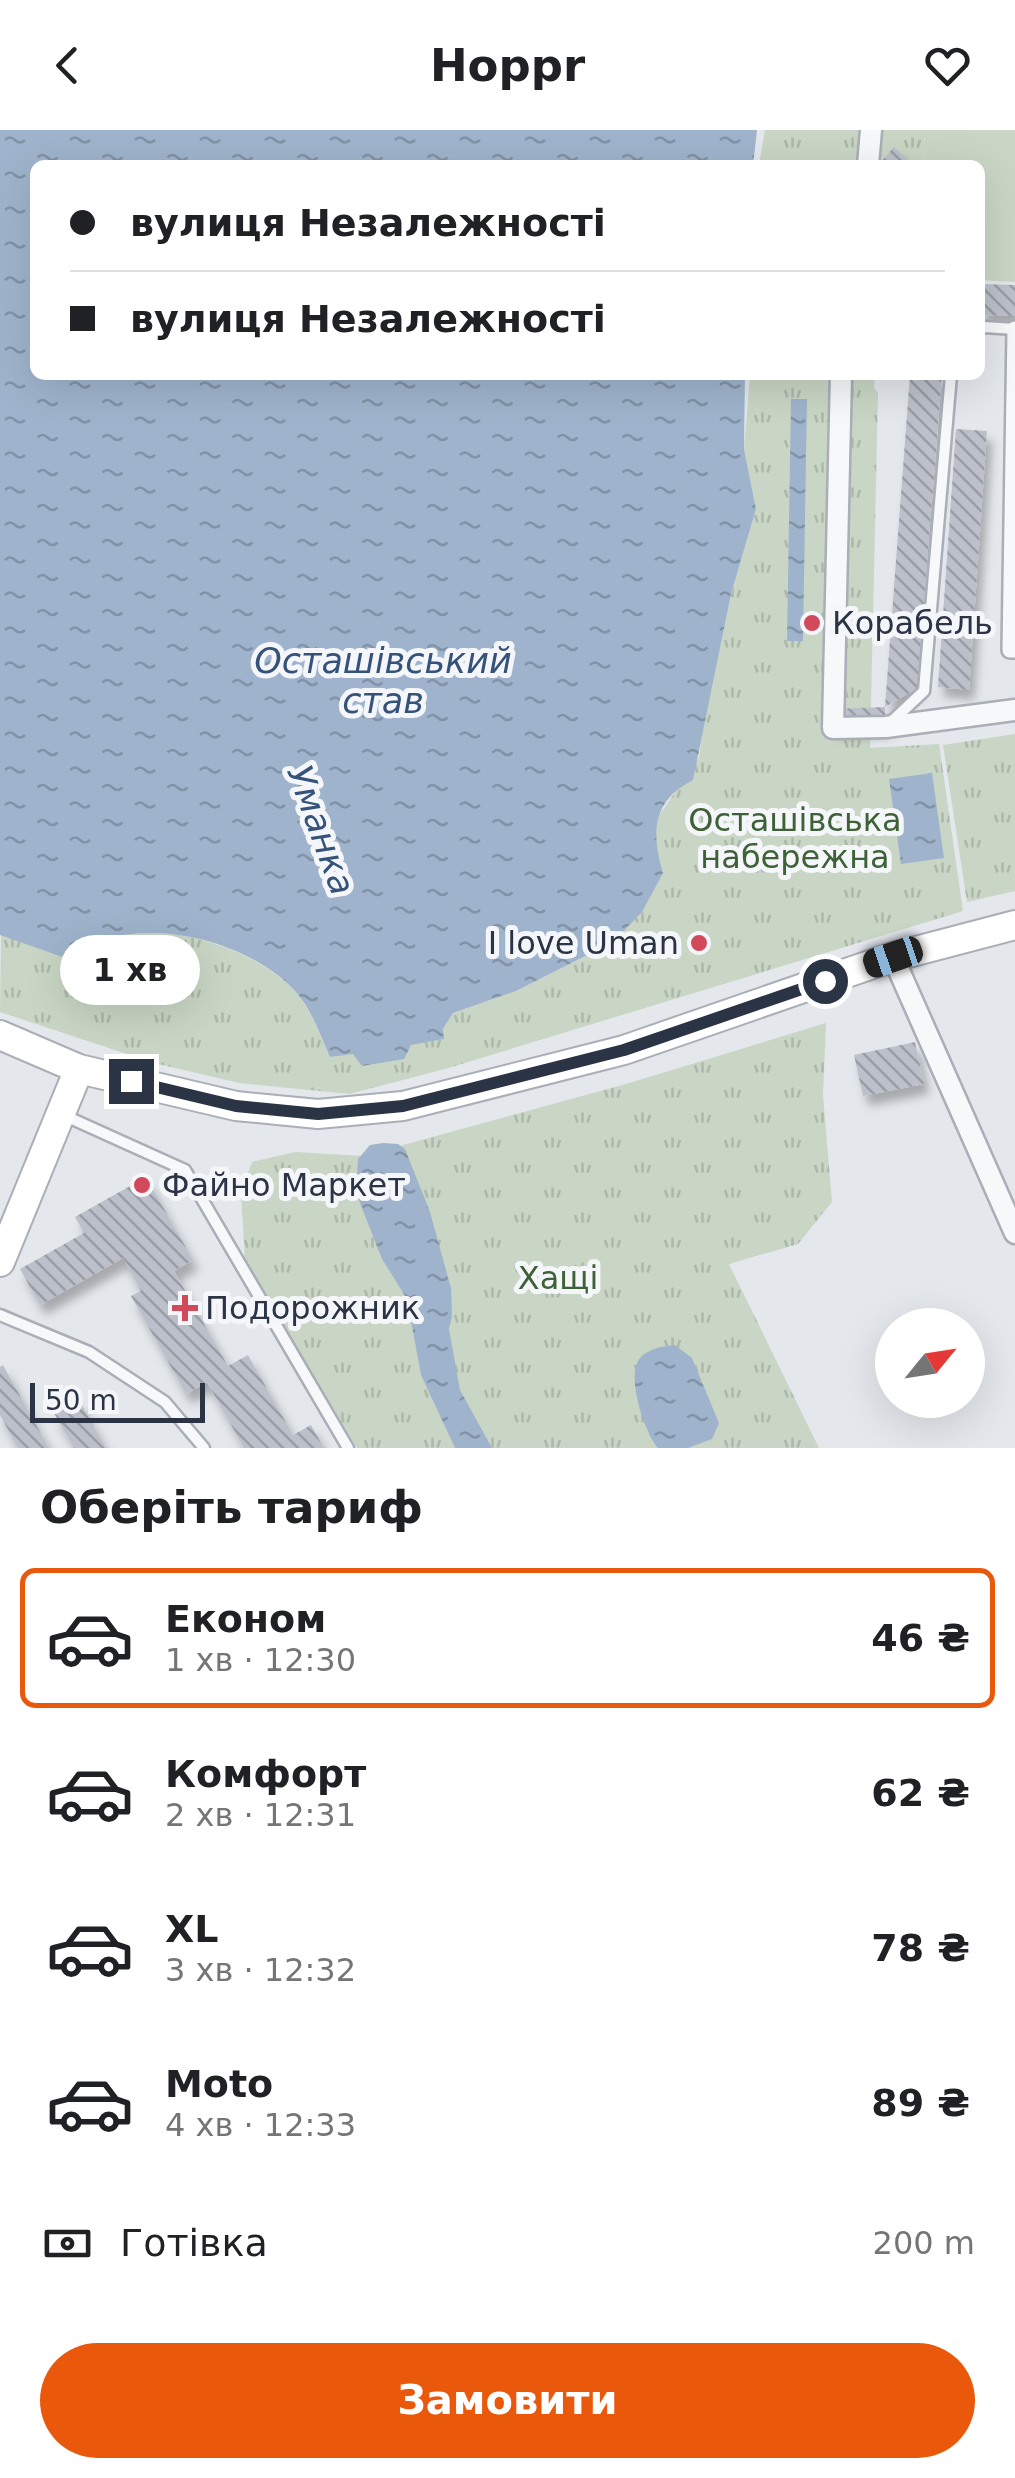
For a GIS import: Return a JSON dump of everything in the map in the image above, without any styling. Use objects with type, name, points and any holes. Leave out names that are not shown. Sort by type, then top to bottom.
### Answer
[{"type":"main road","points":[[0,1034],[79,1069],[236,1106],[318,1114],[403,1106],[624,1050],[893,957],[1015,925]]},
{"type":"main road","points":[[0,1262],[79,1069]]},
{"type":"street","points":[[868,160],[871,130]]},
{"type":"street","points":[[1015,329],[1010,650],[1015,650]]},
{"type":"street","points":[[842,380],[833,728],[886,726],[1015,710]]},
{"type":"street","points":[[893,957],[1015,1232]]},
{"type":"lane","points":[[985,326],[1015,329]]},
{"type":"lane","points":[[886,726],[924,691],[951,380]]},
{"type":"lane","points":[[60,1114],[185,1170],[348,1448]]},
{"type":"lane","points":[[0,1315],[89,1352],[120,1372],[165,1402],[204,1448]]},
{"type":"green space","points":[[765,130],[925,130],[923,160],[760,160]]},
{"type":"green space","points":[[925,130],[1015,130],[1015,282],[985,280],[985,160],[923,160]]},
{"type":"green space","name":"Осташівська набережна","points":[[750,380],[875,380],[878,393],[870,748],[939,744],[963,911],[445,1069],[349,1094],[239,1083],[154,1063],[0,1012],[1,934],[71,960],[104,939],[127,934],[176,935],[225,947],[287,983],[307,1008],[330,1057],[444,1039],[443,1029],[453,1013],[516,991],[613,942],[654,842],[658,817],[699,757],[705,710],[731,594],[756,509],[744,449]]},
{"type":"green space","points":[[1015,734],[1015,891],[967,902],[943,745]]},
{"type":"green space","name":"Хащі","points":[[826,1023],[823,1095],[832,1202],[798,1244],[729,1264],[819,1448],[357,1448],[245,1261],[241,1193],[252,1162],[295,1152],[363,1156],[626,1084]]},
{"type":"water","name":"Осташівський став","points":[[0,130],[757,130],[754,160],[30,160],[30,380],[745,380],[744,449],[756,509],[731,594],[693,780],[679,788],[662,808],[656,832],[663,873],[642,912],[613,942],[516,991],[453,1013],[443,1029],[444,1039],[411,1045],[404,1059],[362,1066],[353,1054],[330,1057],[313,1018],[295,991],[248,956],[225,947],[177,935],[127,934],[100,940],[71,960],[0,935]]},
{"type":"water","points":[[791,399],[807,399],[803,641],[787,641]]},
{"type":"water","points":[[932,773],[944,858],[901,864],[889,779]]},
{"type":"water","points":[[383,1143],[405,1149],[430,1212],[451,1288],[449,1329],[460,1390],[492,1448],[455,1448],[421,1375],[407,1299],[382,1259],[356,1193],[358,1159],[370,1145]]},
{"type":"water","points":[[675,1345],[692,1358],[719,1423],[712,1439],[688,1448],[658,1448],[639,1406],[635,1369],[645,1354]]},
{"type":"building","points":[[894,147],[908,160],[883,160]]},
{"type":"building","points":[[985,284],[1015,285],[1015,316],[985,315]]},
{"type":"building","points":[[910,380],[942,380],[917,688],[885,707]]},
{"type":"building","points":[[956,429],[987,431],[969,690],[938,687]]},
{"type":"building","points":[[885,707],[886,727],[833,728],[834,709]]},
{"type":"building","points":[[915,1042],[924,1084],[863,1096],[854,1055]]},
{"type":"building","points":[[146,1177],[193,1260],[174,1271],[228,1366],[248,1355],[293,1435],[311,1425],[324,1448],[244,1448],[207,1382],[186,1394],[131,1296],[141,1291],[123,1258],[40,1305],[20,1269],[84,1233],[75,1217]]},
{"type":"building","points":[[3,1365],[49,1448],[18,1448],[0,1415]]},
{"type":"building","points":[[79,1400],[106,1448],[74,1448],[54,1413]]},
{"type":"place","name":"Корабель","points":[[812,623]]},
{"type":"place","name":"I love Uman","points":[[699,943]]},
{"type":"place","name":"Файно Маркет","points":[[142,1185]]},
{"type":"place","name":"Подорожник","points":[[185,1308]]},
{"type":"route","points":[[131,1081],[236,1106],[318,1114],[403,1106],[624,1050],[825,981]]},
{"type":"water label","name":"Уманка","points":[[321,830]]}]
